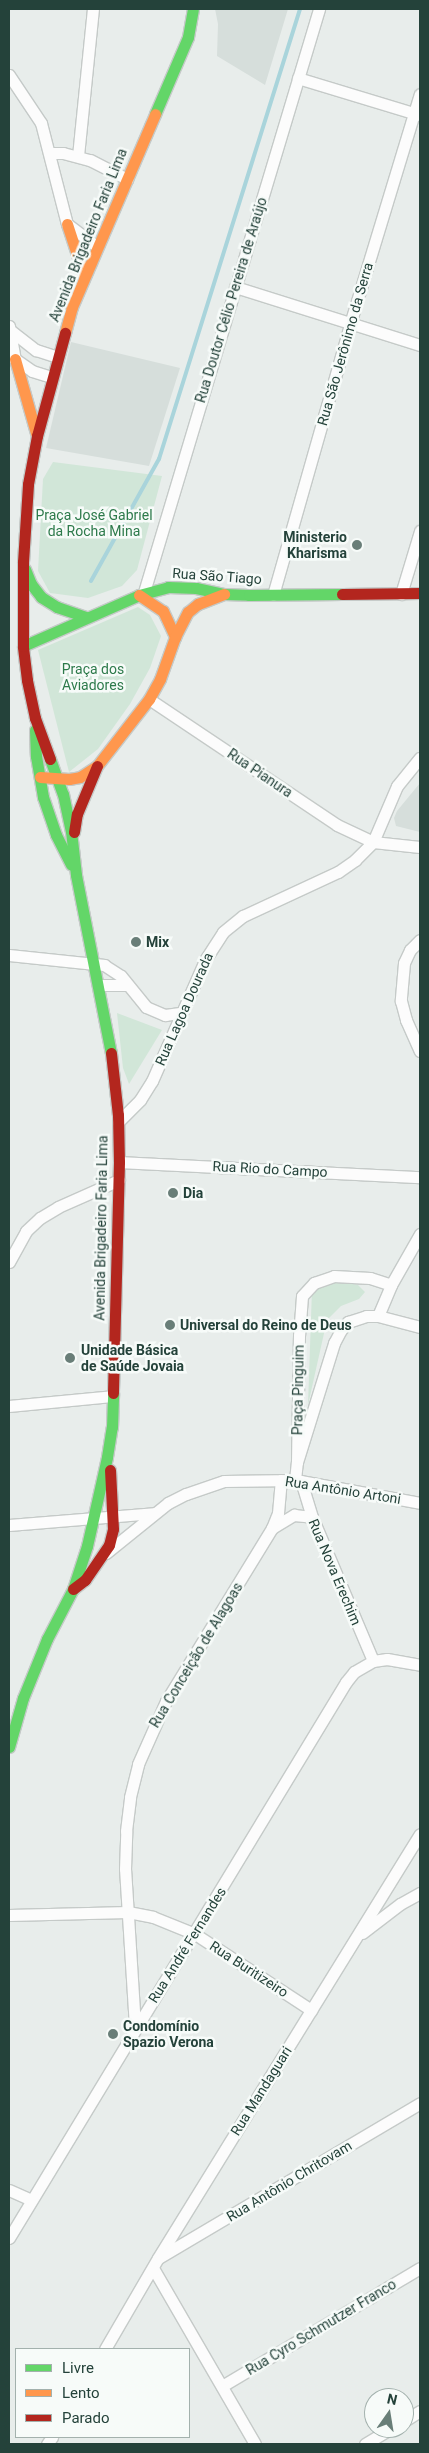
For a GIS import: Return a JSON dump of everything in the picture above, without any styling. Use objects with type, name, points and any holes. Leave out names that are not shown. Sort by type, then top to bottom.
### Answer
[{"type":"main road","name":"Avenida Brigadeiro Faria Lima","points":[[76,875],[56,835],[43,797],[36,756],[35,718],[23,646],[22,562],[28,484],[37,436],[57,357],[84,276],[188,37],[193,9]]},
{"type":"main road","points":[[66,224],[84,276]]},
{"type":"main road","points":[[15,359],[37,436]]},
{"type":"main road","points":[[22,562],[31,584],[41,597],[57,607],[86,617]]},
{"type":"main road","name":"Rua São Tiago","points":[[23,646],[142,594],[182,586],[224,594],[420,594]]},
{"type":"main road","points":[[142,594],[163,611],[170,622],[175,637]]},
{"type":"main road","points":[[72,844],[77,814],[97,766],[149,699],[160,678],[175,637],[188,612],[198,604],[224,594]]},
{"type":"main road","name":"Avenida Brigadeiro Faria Lima","points":[[9,1748],[23,1698],[47,1639],[73,1589],[95,1517],[109,1445],[119,1180],[118,1122],[109,1039],[96,964],[76,875],[72,844],[58,780],[35,718]]},
{"type":"main road","points":[[40,777],[58,780],[80,777],[97,766]]},
{"type":"main road","points":[[73,1589],[85,1580],[103,1555],[113,1530],[109,1445]]},
{"type":"street","points":[[78,156],[93,9]]},
{"type":"street","name":"Rua Doutor Célio Pereira de Araújo","points":[[142,594],[319,9]]},
{"type":"street","points":[[9,75],[33,108],[41,123],[50,153],[66,224],[97,247]]},
{"type":"street","points":[[298,78],[417,114]]},
{"type":"street","name":"Rua São Jerônimo da Serra","points":[[273,595],[350,324],[417,114],[420,94]]},
{"type":"street","points":[[50,153],[78,156],[108,168],[127,179]]},
{"type":"street","points":[[235,286],[420,345]]},
{"type":"street","points":[[9,328],[36,350],[57,357]]},
{"type":"street","points":[[9,328],[15,359],[32,371],[52,377]]},
{"type":"street","points":[[401,594],[420,531]]},
{"type":"street","name":"Rua Pianura","points":[[149,699],[337,825],[373,842]]},
{"type":"street","points":[[420,758],[397,786],[373,842],[420,846]]},
{"type":"street","name":"Rua Lagoa Dourada","points":[[118,1122],[140,1100],[152,1081],[205,960],[223,932],[243,916],[338,872],[355,860],[373,842]]},
{"type":"street","points":[[420,940],[410,950],[404,963],[401,1001],[409,1028],[420,1051]]},
{"type":"street","points":[[9,955],[96,964],[113,970],[138,999],[155,1012],[165,1015],[180,1014]]},
{"type":"street","points":[[100,986],[127,984]]},
{"type":"street","name":"Rua Rio do Campo","points":[[119,1162],[420,1177]]},
{"type":"street","points":[[9,1262],[26,1231],[40,1218],[58,1207],[119,1180]]},
{"type":"street","points":[[420,1234],[391,1285],[378,1316],[420,1327]]},
{"type":"street","name":"Praça Pinguim","points":[[297,1462],[299,1336],[302,1296],[314,1283],[334,1276],[370,1278],[391,1285]]},
{"type":"street","name":"Rua Nova Erechim","points":[[373,1661],[312,1518],[298,1481],[297,1462],[334,1343],[341,1330],[348,1322],[357,1318],[378,1316]]},
{"type":"street","points":[[9,1406],[112,1396]]},
{"type":"street","name":"Rua Conceição de Alagoas","points":[[135,2027],[128,1912],[126,1831],[138,1764],[166,1701],[272,1528],[278,1513],[281,1480]]},
{"type":"street","name":"Rua Antônio Artoni","points":[[103,1555],[154,1513],[186,1494],[224,1481],[298,1481],[420,1503]]},
{"type":"street","name":"Rua Antônio Artoni","points":[[9,1525],[154,1513]]},
{"type":"street","name":"Rua Conceição de Alagoas","points":[[272,1528],[294,1515],[312,1518]]},
{"type":"street","points":[[87,1546],[103,1555]]},
{"type":"street","points":[[373,1661],[388,1659],[420,1665]]},
{"type":"street","name":"Rua André Fernandes","points":[[9,2238],[135,2027],[196,1934],[346,1682],[354,1672],[373,1661]]},
{"type":"street","name":"Rua Mandaguari","points":[[106,2348],[420,1834]]},
{"type":"street","points":[[357,1937],[400,1904],[420,1893]]},
{"type":"street","name":"Rua Buritizeiro","points":[[9,1915],[128,1912],[153,1917],[196,1934],[311,2010]]},
{"type":"street","name":"Rua Antônio Chritovam","points":[[156,2263],[420,2103]]},
{"type":"street","points":[[9,2190],[31,2200]]},
{"type":"street","points":[[156,2263],[255,2444]]},
{"type":"street","name":"Rua Cyro Schmutzer Franco","points":[[222,2386],[420,2268]]},
{"type":"shaded area","points":[[215,9],[288,9],[265,85],[217,56],[218,24]]},
{"type":"shaded area","points":[[71,342],[180,368],[149,466],[46,448]]},
{"type":"shaded area","points":[[420,783],[420,832],[396,826],[394,818],[397,811]]},
{"type":"green space","name":"Praça José Gabriel da Rocha Mina","points":[[53,462],[162,476],[137,570],[122,586],[88,598],[50,593],[38,571],[43,479]]},
{"type":"green space","name":"Praça dos Aviadores","points":[[138,607],[150,615],[161,636],[150,668],[130,704],[98,749],[69,772],[38,650]]},
{"type":"green space","points":[[117,1013],[162,1030],[129,1084],[123,1068]]},
{"type":"green space","points":[[340,1281],[358,1285],[365,1292],[359,1299],[341,1306],[327,1320],[308,1405],[312,1289]]},
{"type":"waterway","points":[[91,581],[159,459],[300,9]]},
{"type":"traffic: fast","points":[[155,114],[188,37],[193,9]]},
{"type":"traffic: fast","points":[[25,569],[31,584],[41,597],[57,607],[86,617]]},
{"type":"traffic: fast","points":[[23,646],[139,595],[168,587],[196,588],[224,594],[342,594]]},
{"type":"traffic: fast","points":[[35,730],[36,756],[43,797],[56,835],[71,864]]},
{"type":"traffic: fast","points":[[50,759],[63,794],[71,831],[76,875],[111,1053]]},
{"type":"traffic: fast","points":[[9,1747],[23,1698],[47,1639],[73,1589],[87,1546],[107,1457],[112,1427],[113,1393]]},
{"type":"traffic: slow","points":[[65,333],[72,307],[155,114]]},
{"type":"traffic: slow","points":[[67,224],[84,276]]},
{"type":"traffic: slow","points":[[15,359],[36,433]]},
{"type":"traffic: slow","points":[[40,777],[69,779],[80,777],[97,766],[149,699],[160,679],[175,637],[188,612],[198,604],[224,594]]},
{"type":"traffic: slow","points":[[139,595],[163,611],[175,637]]},
{"type":"traffic: jam","points":[[50,759],[35,718],[27,680],[23,646],[23,562],[28,484],[37,436],[65,333]]},
{"type":"traffic: jam","points":[[342,594],[420,593]]},
{"type":"traffic: jam","points":[[74,832],[77,814],[97,766]]},
{"type":"traffic: jam","points":[[111,1053],[118,1115],[119,1162],[113,1393]]},
{"type":"traffic: jam","points":[[73,1589],[85,1580],[109,1545],[113,1529],[110,1470]]},
{"type":"place","name":"Ministerio Kharisma","points":[[357,545]]},
{"type":"place","name":"Mix","points":[[136,942]]},
{"type":"place","name":"Dia","points":[[173,1193]]},
{"type":"place","name":"Universal do Reino de Deus","points":[[170,1325]]},
{"type":"place","name":"Unidade Básica de Saúde Jovaia","points":[[70,1358]]},
{"type":"place","name":"Condomínio Spazio Verona","points":[[113,2034]]}]
